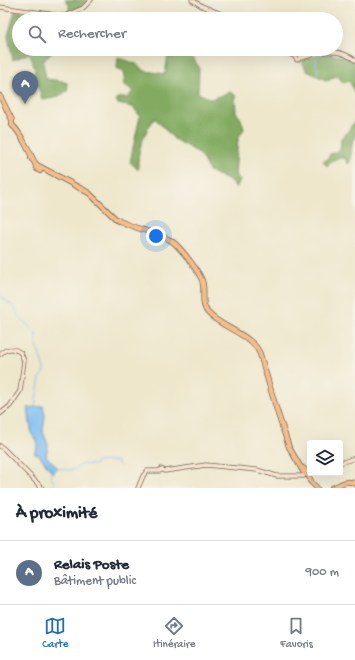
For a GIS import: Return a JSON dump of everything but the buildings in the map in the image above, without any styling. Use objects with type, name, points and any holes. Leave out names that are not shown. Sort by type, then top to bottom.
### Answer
[{"type":"main road","points":[[0,96],[31,158],[39,168],[58,176],[89,194],[116,219],[124,224],[170,240],[183,254],[200,275],[204,285],[204,298],[208,311],[230,329],[243,336],[258,349],[289,447],[311,482],[318,488]]},
{"type":"main road","points":[[332,488],[346,481],[355,484]]},
{"type":"street","points":[[73,12],[84,7],[91,0]]},
{"type":"street","points":[[191,0],[202,8],[212,12]]},
{"type":"street","points":[[191,0],[217,12]]},
{"type":"street","points":[[0,6],[38,12]]},
{"type":"street","points":[[343,55],[355,60]]},
{"type":"street","points":[[295,56],[296,60],[301,56]]},
{"type":"street","points":[[0,354],[13,348],[21,353],[24,361],[20,391],[10,406],[0,414]]},
{"type":"street","points":[[0,446],[42,488]]},
{"type":"street","points":[[343,461],[355,458]]},
{"type":"street","points":[[138,488],[143,476],[148,471],[162,471],[206,465],[257,470],[277,476],[306,474]]},
{"type":"green space","points":[[65,0],[89,0],[82,7],[71,12],[69,12],[69,5]]},
{"type":"green space","points":[[12,22],[12,55],[8,36]]},
{"type":"green space","points":[[12,56],[23,56],[13,60]]},
{"type":"green space","points":[[31,56],[48,56],[43,62],[46,79],[67,83],[68,90],[59,96],[50,99],[42,99],[38,86],[31,79],[35,70]]},
{"type":"green space","points":[[168,56],[192,56],[199,67],[198,93],[211,99],[230,92],[235,95],[236,112],[241,119],[244,129],[238,139],[235,174],[240,180],[236,188],[232,182],[209,171],[199,153],[174,139],[155,118],[147,130],[142,142],[138,170],[130,162],[140,116],[133,107],[118,104],[116,100],[117,98],[128,98],[133,91],[124,84],[125,73],[117,68],[118,57],[136,64],[145,71],[165,74]]},
{"type":"green space","points":[[316,56],[341,56],[355,62],[355,94],[349,80],[344,83],[337,76],[330,78],[330,80],[326,80],[307,71],[302,62],[304,59]]},
{"type":"green space","points":[[355,122],[355,139],[353,139],[350,162],[348,164],[345,158],[334,159],[327,166],[323,161],[328,159],[330,154],[340,149],[341,138]]},
{"type":"water","points":[[43,406],[45,415],[43,432],[48,445],[46,456],[58,468],[53,473],[39,455],[34,453],[37,448],[37,441],[32,435],[28,408]]},
{"type":"waterway","points":[[316,57],[318,75]]},
{"type":"waterway","points":[[0,296],[14,307],[20,318],[36,333],[36,342],[44,370],[40,377],[35,407]]},
{"type":"waterway","points":[[58,468],[71,470],[82,464],[95,465],[96,462],[116,461],[120,466]]},
{"type":"waterway","points":[[51,472],[50,475],[54,482],[53,488]]},
{"type":"place","name":"Relais Poste","points":[[25,104]]}]
